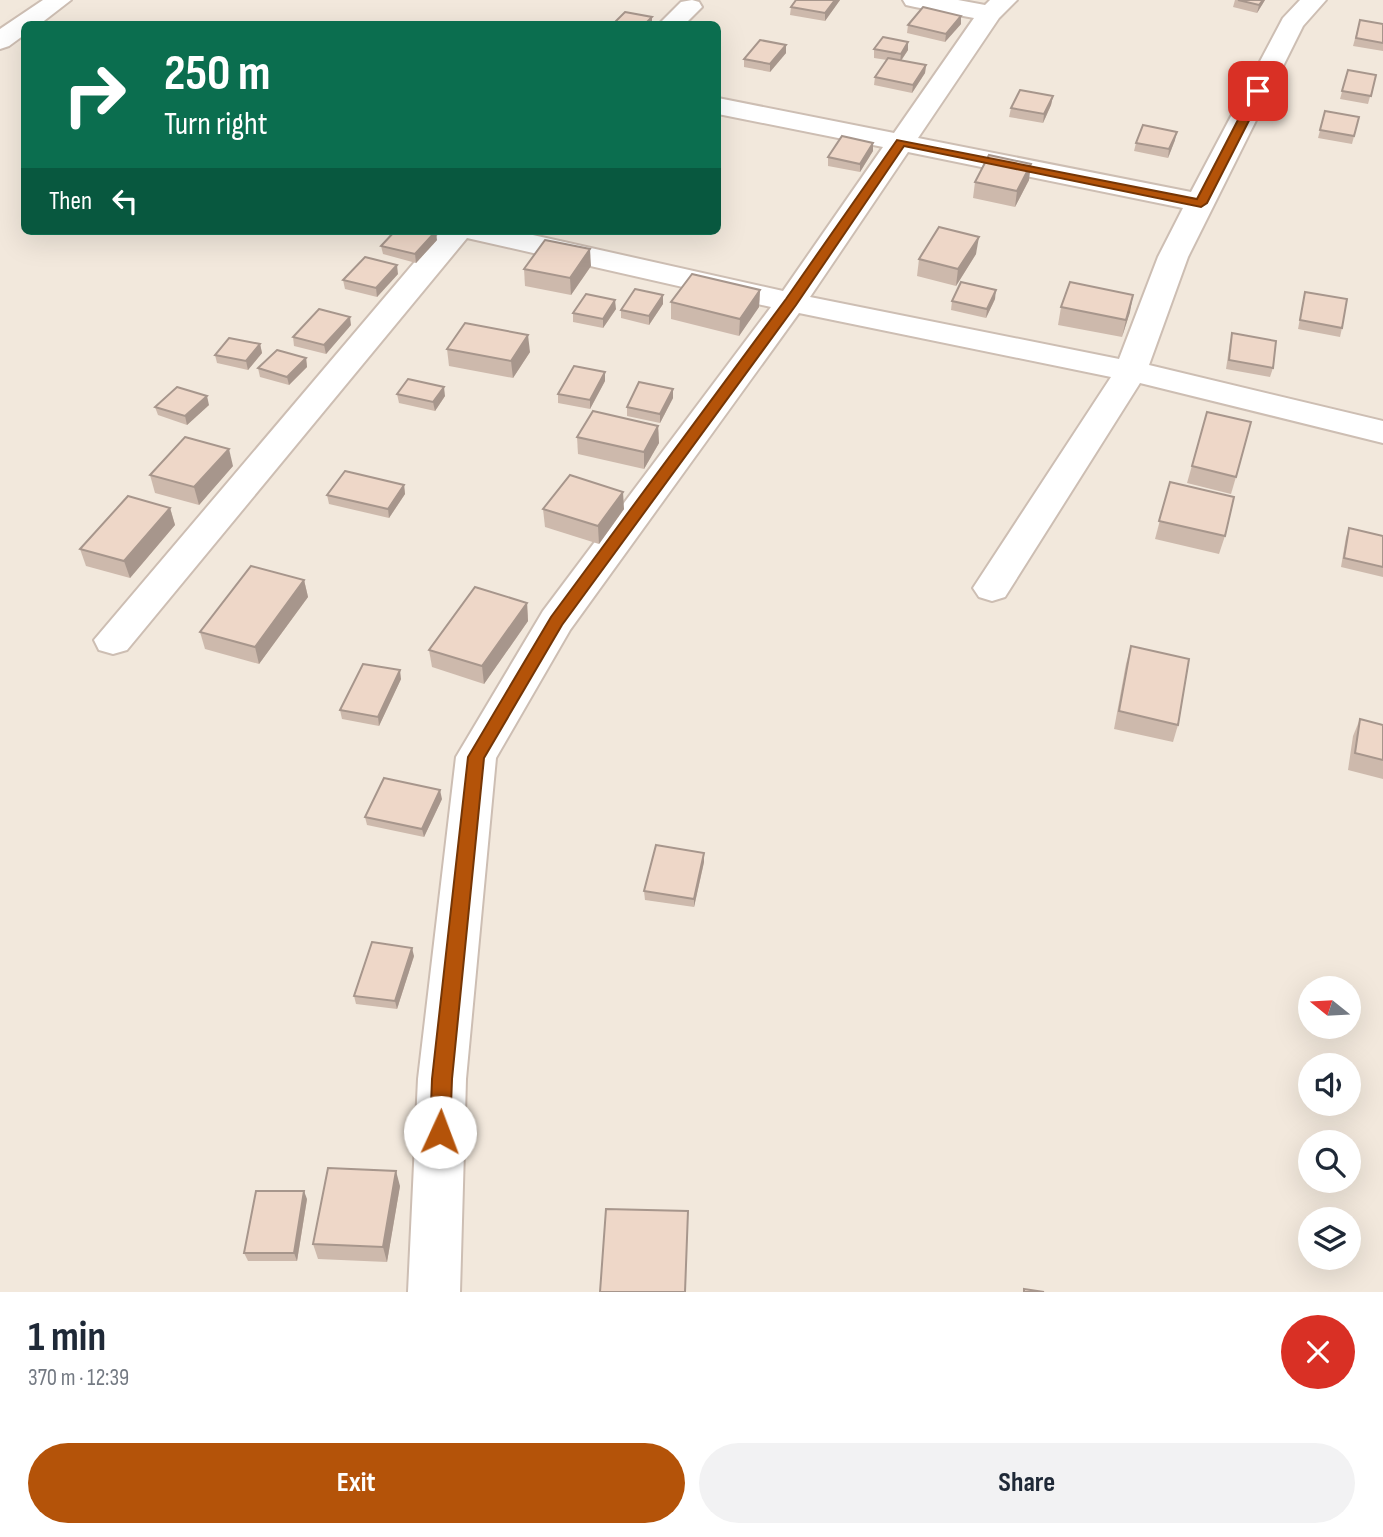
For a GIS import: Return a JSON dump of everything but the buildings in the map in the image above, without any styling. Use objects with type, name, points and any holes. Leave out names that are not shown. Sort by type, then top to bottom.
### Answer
[{"type":"street","points":[[29,21],[59,0]]},
{"type":"street","points":[[915,0],[997,6]]},
{"type":"street","points":[[992,588],[1130,371],[1173,257],[1293,23],[1314,0]]},
{"type":"street","points":[[434,1292],[442,1079],[476,757],[556,621],[791,302],[997,6]]},
{"type":"street","points":[[674,21],[690,7]]},
{"type":"street","points":[[0,41],[21,26]]},
{"type":"street","points":[[721,107],[1201,203]]},
{"type":"street","points":[[113,640],[454,235]]},
{"type":"street","points":[[493,235],[791,302],[1130,371],[1383,432]]},
{"type":"shaded area","points":[[0,0],[1383,0],[1383,1292],[0,1292]]},
{"type":"route","points":[[440,1132],[442,1079],[476,757],[556,621],[791,302],[901,142],[1201,203],[1258,91]]}]
